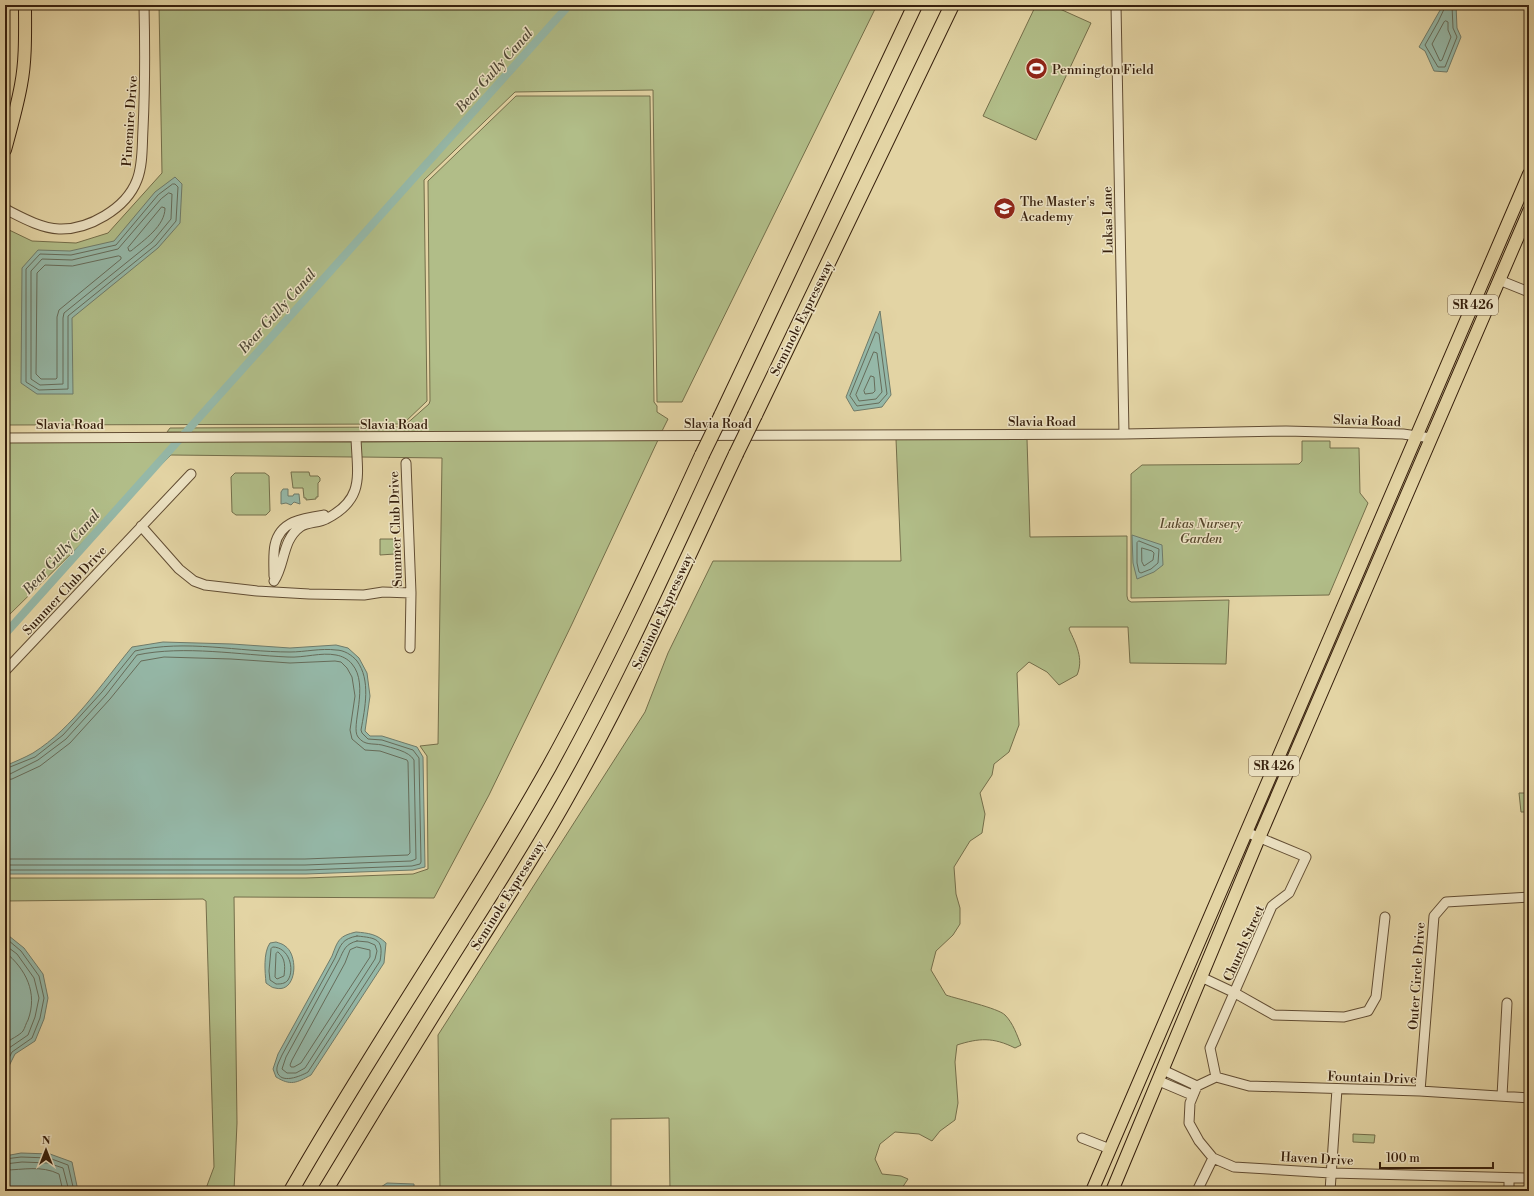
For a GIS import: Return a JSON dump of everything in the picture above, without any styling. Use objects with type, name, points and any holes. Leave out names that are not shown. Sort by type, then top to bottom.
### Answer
[{"type":"highway","points":[[291,1191],[349,1092],[503,845],[548,767],[612,648],[915,5]]},
{"type":"highway","name":"Seminole Expressway","points":[[325,1191],[567,797],[609,719],[952,5]]},
{"type":"main road","points":[[5,150],[14,120],[21,84],[25,40],[25,5]]},
{"type":"main road","name":"SR 426","points":[[1092,1191],[1529,174]]},
{"type":"main road","points":[[1522,190],[1524,202],[1522,226]]},
{"type":"main road","name":"SR 426","points":[[1112,1191],[1259,838],[1529,211]]},
{"type":"street","name":"Pinemire Drive","points":[[5,209],[43,226],[58,229],[76,227],[90,223],[108,213],[124,201],[137,180],[141,161],[146,78],[144,5]]},
{"type":"street","name":"Lukas Lane","points":[[1116,5],[1124,434]]},
{"type":"street","points":[[1499,280],[1529,292]]},
{"type":"street","name":"Slavia Road","points":[[5,438],[171,436],[356,437],[1124,434],[1286,431],[1416,436],[1431,438]]},
{"type":"street","points":[[274,591],[274,581],[279,574],[286,546],[300,526],[325,519],[335,514],[345,506],[355,494],[358,478],[356,437]]},
{"type":"street","name":"Summer Club Drive","points":[[406,463],[411,593],[410,648]]},
{"type":"street","name":"Summer Club Drive","points":[[5,671],[191,474]]},
{"type":"street","name":"Summer Club Drive","points":[[141,526],[179,569],[194,581],[205,585],[257,591],[309,594],[364,595],[383,592],[411,593]]},
{"type":"street","name":"Church Street","points":[[1216,1077],[1210,1048],[1272,906],[1289,892],[1306,857],[1246,832]]},
{"type":"street","name":"Outer Circle Drive","points":[[1420,1091],[1434,916],[1446,902],[1529,897]]},
{"type":"street","points":[[1201,977],[1235,993],[1274,1015],[1344,1017],[1368,1011],[1376,997],[1385,916]]},
{"type":"street","points":[[1502,1096],[1507,1003]]},
{"type":"street","points":[[1161,1075],[1197,1086]]},
{"type":"street","points":[[1161,1075],[1192,1095],[1197,1086],[1216,1077]]},
{"type":"street","name":"Fountain Drive","points":[[1216,1077],[1249,1086],[1420,1091],[1529,1098]]},
{"type":"street","points":[[1330,1191],[1337,1089]]},
{"type":"street","name":"Haven Drive","points":[[1192,1095],[1189,1123],[1199,1141],[1213,1158],[1234,1167],[1331,1173],[1426,1174],[1529,1178]]},
{"type":"street","points":[[1082,1138],[1110,1149]]},
{"type":"street","points":[[1197,1191],[1213,1158]]},
{"type":"street","points":[[1509,1178],[1509,1191]]},
{"type":"green space","points":[[159,5],[877,5],[682,402],[657,402],[653,90],[515,92],[424,180],[427,401],[403,424],[5,425],[5,228],[32,241],[76,243],[108,233],[162,173]]},
{"type":"green space","name":"Pennington Field","points":[[1036,5],[1051,5],[1091,23],[1036,140],[983,116]]},
{"type":"green space","points":[[516,96],[650,96],[654,402],[657,406],[657,412],[668,419],[662,431],[360,433],[167,432],[170,428],[403,427],[429,404],[428,181]]},
{"type":"green space","points":[[896,439],[1027,439],[1030,537],[1127,536],[1127,596],[1128,600],[1131,602],[1229,600],[1226,664],[1130,663],[1128,627],[1070,627],[1069,629],[1078,652],[1080,663],[1077,675],[1059,685],[1047,672],[1029,662],[1017,673],[1019,725],[1009,752],[994,764],[992,775],[980,793],[985,814],[982,833],[970,841],[954,867],[956,894],[960,908],[960,924],[953,935],[936,951],[931,970],[946,995],[1001,1012],[1005,1015],[1013,1025],[1021,1045],[1015,1048],[993,1040],[979,1040],[957,1045],[955,1062],[958,1103],[955,1120],[940,1131],[932,1141],[919,1134],[895,1132],[880,1144],[875,1159],[882,1174],[901,1176],[908,1179],[900,1191],[670,1191],[669,1118],[611,1119],[611,1191],[440,1191],[438,1035],[645,712],[668,653],[713,561],[901,561]]},
{"type":"green space","points":[[658,440],[572,624],[489,795],[434,898],[234,897],[237,1123],[234,1191],[205,1191],[214,1167],[206,901],[203,899],[5,901],[5,878],[306,878],[413,874],[428,869],[427,756],[420,746],[438,744],[442,458],[361,457],[360,442]]},
{"type":"green space","name":"Lukas Nursery Garden","points":[[1302,441],[1330,441],[1330,448],[1359,448],[1360,493],[1368,503],[1329,595],[1131,598],[1131,474],[1142,465],[1299,464],[1302,461]]},
{"type":"green space","points":[[6,442],[353,442],[353,457],[171,455],[5,619]]},
{"type":"green space","points":[[291,472],[309,472],[310,476],[318,476],[320,478],[318,483],[318,497],[316,497],[316,499],[306,500],[306,498],[304,498],[303,488],[293,488]]},
{"type":"green space","points":[[235,473],[265,473],[269,476],[270,511],[266,515],[236,515],[232,512],[231,477]]},
{"type":"green space","points":[[380,539],[395,539],[395,554],[380,555]]},
{"type":"green space","points":[[1519,793],[1529,793],[1529,812],[1521,812]]},
{"type":"green space","points":[[1353,1134],[1375,1135],[1374,1143],[1353,1142]]},
{"type":"water","points":[[1443,5],[1456,5],[1457,28],[1461,37],[1447,72],[1434,71],[1425,51],[1419,47]]},
{"type":"water","points":[[175,177],[182,184],[180,223],[158,248],[72,318],[73,394],[37,394],[21,383],[22,268],[38,250],[70,251],[114,241],[155,192]]},
{"type":"water","points":[[880,311],[891,395],[882,407],[854,411],[846,397]]},
{"type":"water","points":[[283,489],[288,489],[288,496],[299,494],[300,504],[294,502],[291,505],[286,503],[281,504],[281,492]]},
{"type":"water","points":[[1132,535],[1162,545],[1163,565],[1154,572],[1137,579],[1133,563]]},
{"type":"water","points":[[163,642],[232,644],[290,648],[336,645],[348,648],[359,658],[367,673],[370,696],[365,731],[370,736],[382,736],[417,747],[423,757],[425,867],[413,870],[306,874],[5,874],[5,766],[33,753],[48,743],[61,731],[86,704],[132,647]]},
{"type":"water","points":[[356,932],[372,934],[386,943],[384,963],[311,1075],[297,1082],[286,1082],[281,1080],[276,1077],[273,1069],[278,1054],[332,956],[338,942],[346,935]]},
{"type":"water","points":[[5,936],[9,936],[24,948],[43,974],[48,998],[44,1019],[35,1041],[15,1054],[5,1074]]},
{"type":"water","points":[[276,942],[284,945],[289,951],[294,965],[292,980],[288,985],[282,988],[274,988],[266,983],[266,952],[270,943]]},
{"type":"water","points":[[21,1153],[50,1154],[72,1162],[78,1191],[5,1191],[5,1156]]},
{"type":"water","points":[[387,1183],[414,1184],[414,1191],[375,1191]]},
{"type":"waterway","name":"Bear Gully Canal","points":[[5,634],[569,5]]},
{"type":"place","name":"Pennington Field","points":[[1037,69]]},
{"type":"place","name":"The Master's Academy","points":[[1004,208]]}]
